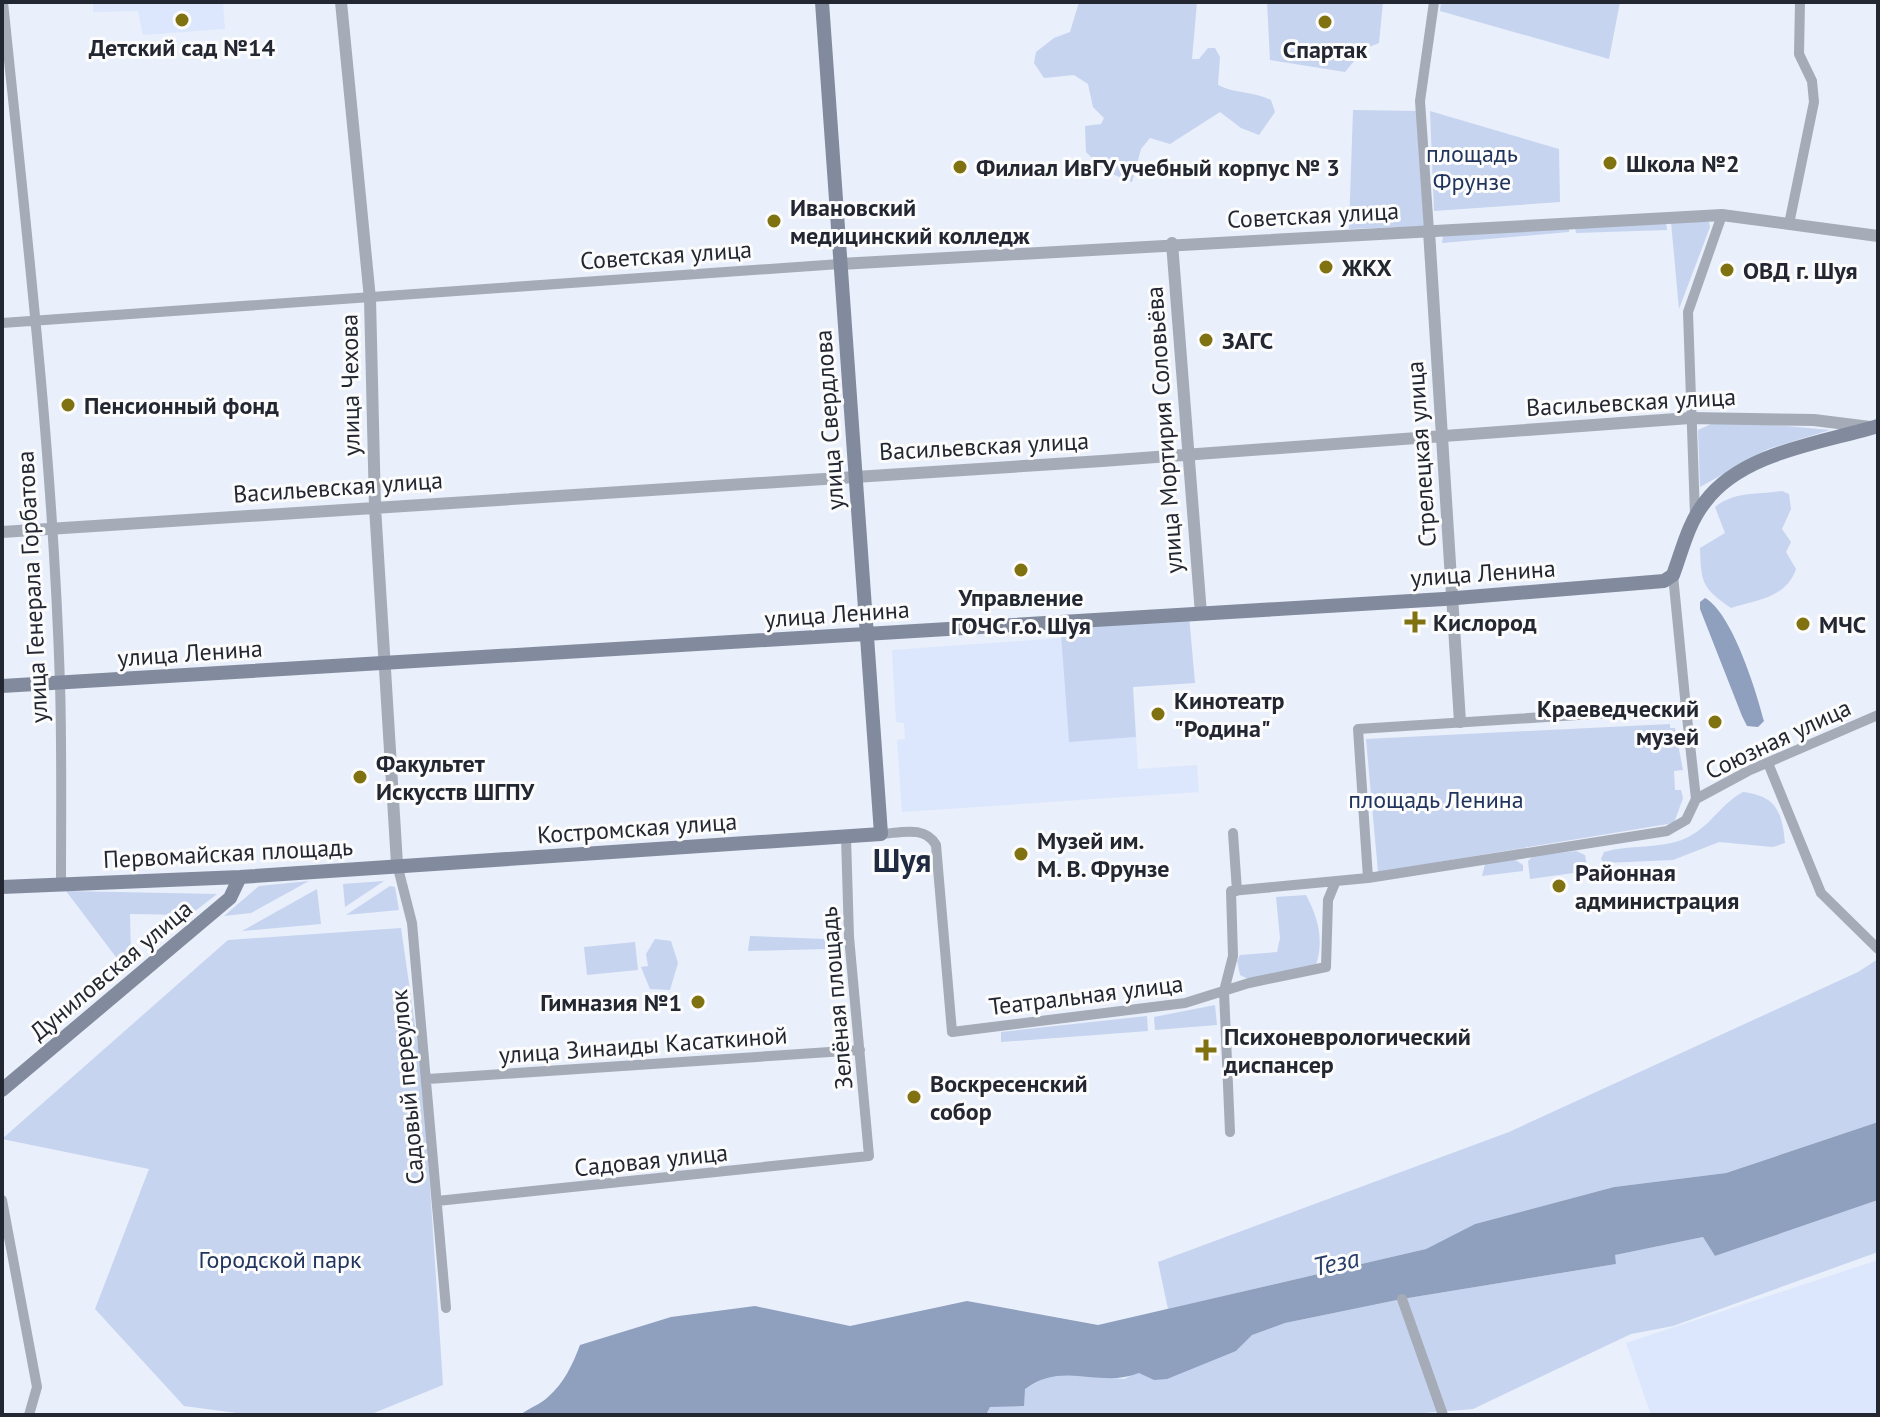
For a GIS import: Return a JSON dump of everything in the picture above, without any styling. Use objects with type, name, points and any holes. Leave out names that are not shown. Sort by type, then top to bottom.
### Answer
[{"type":"main road","name":"улица Свердлова","points":[[822,2],[881,834]]},
{"type":"main road","points":[[1673,575],[1696,516],[1713,493],[1743,470],[1876,426]]},
{"type":"main road","name":"улица Ленина","points":[[2,686],[1452,599],[1664,581],[1673,575]]},
{"type":"main road","name":"Костромская улица","points":[[397,864],[881,834]]},
{"type":"main road","name":"Первомайская площадь","points":[[2,887],[240,877],[397,864]]},
{"type":"main road","name":"Дуниловская улица","points":[[2,1090],[230,898],[240,877]]},
{"type":"street","name":"улица Генерала Горбатова","points":[[3,2],[36,321],[51,530],[60,682],[61,883]]},
{"type":"street","name":"улица Чехова","points":[[341,2],[370,299],[375,507],[397,864]]},
{"type":"street","points":[[1434,2],[1420,101],[1429,231],[1722,215],[1878,236]]},
{"type":"street","points":[[1789,224],[1814,102],[1812,81],[1799,54],[1800,2]]},
{"type":"street","points":[[1696,516],[1688,312],[1722,215]]},
{"type":"street","name":"Советская улица","points":[[2,323],[840,264],[1429,231]]},
{"type":"street","name":"Стрелецкая улица","points":[[1429,231],[1460,722]]},
{"type":"street","name":"улица Мортирия Соловьёва","points":[[1172,243],[1201,614]]},
{"type":"street","name":"Васильевская улица","points":[[2,532],[1189,455],[1690,418],[1814,420],[1876,426]]},
{"type":"street","points":[[1234,891],[1368,878],[1667,831],[1686,820],[1696,799],[1673,575]]},
{"type":"street","points":[[1368,878],[1358,729],[1686,708]]},
{"type":"street","name":"Союзная улица","points":[[1696,799],[1768,763],[1878,715]]},
{"type":"street","points":[[1768,763],[1821,893],[1878,949]]},
{"type":"street","name":"Театральная улица","points":[[881,834],[918,832],[931,837],[936,845],[952,1032],[1185,1003],[1326,967],[1328,900],[1335,883]]},
{"type":"street","points":[[1230,1132],[1224,991],[1233,956],[1233,833]]},
{"type":"street","name":"Зелёная площадь","points":[[846,837],[849,937],[869,1156]]},
{"type":"street","name":"Садовый переулок","points":[[397,864],[412,923],[446,1308]]},
{"type":"street","name":"улица Зинаиды Касаткиной","points":[[428,1079],[860,1050]]},
{"type":"street","name":"Садовая улица","points":[[437,1201],[869,1156]]},
{"type":"street","points":[[2,1200],[37,1387],[29,1415]]},
{"type":"street","points":[[1402,1299],[1443,1415]]},
{"type":"shaded area","name":"Детский сад №14","points":[[93,2],[223,2],[225,29],[143,35],[138,11],[93,12]]},
{"type":"shaded area","points":[[1705,598],[1724,619],[1742,654],[1764,721],[1758,727],[1747,726],[1742,716],[1700,609],[1700,602]]},
{"type":"shaded area","points":[[1062,638],[1069,741],[1136,737],[1138,769],[1197,765],[1199,792],[902,812],[897,740],[905,739],[904,723],[896,722],[892,650]]},
{"type":"shaded area","points":[[1878,1122],[1878,1200],[1715,1256],[1703,1237],[1615,1255],[1616,1264],[1402,1299],[1285,1323],[1252,1335],[1236,1351],[1167,1379],[1154,1380],[1139,1373],[1110,1378],[1053,1377],[1025,1389],[1024,1406],[990,1407],[986,1415],[520,1415],[559,1386],[580,1345],[671,1317],[755,1306],[850,1326],[967,1301],[1098,1325],[1426,1249],[1475,1224],[1614,1187],[1726,1173]]},
{"type":"shaded area","points":[[1878,1260],[1878,1415],[1651,1415],[1626,1343]]},
{"type":"green space","points":[[1079,2],[1197,2],[1192,59],[1199,59],[1208,48],[1215,48],[1220,57],[1218,85],[1271,100],[1275,112],[1259,135],[1241,128],[1220,112],[1170,144],[1150,138],[1141,149],[1132,182],[1105,171],[1086,152],[1085,126],[1101,124],[1104,118],[1093,107],[1088,84],[1074,75],[1044,78],[1034,63],[1036,52],[1054,38],[1070,32]]},
{"type":"green space","name":"Спартак","points":[[1267,2],[1383,2],[1379,43],[1364,49],[1345,72],[1270,60]]},
{"type":"green space","points":[[1441,2],[1620,2],[1609,59],[1440,11]]},
{"type":"green space","points":[[1353,110],[1418,111],[1427,226],[1349,229]]},
{"type":"green space","name":"площадь Фрунзе","points":[[1430,111],[1559,149],[1560,202],[1434,211]]},
{"type":"green space","points":[[1666,222],[1667,230],[1576,233],[1575,227]]},
{"type":"green space","points":[[1671,222],[1709,222],[1710,227],[1679,309]]},
{"type":"green space","points":[[1569,227],[1569,232],[1442,243],[1443,235]]},
{"type":"green space","points":[[1720,420],[1830,430],[1768,449],[1700,487],[1698,430]]},
{"type":"green space","points":[[1782,491],[1789,494],[1791,509],[1782,529],[1791,542],[1786,552],[1796,569],[1778,592],[1731,608],[1705,584],[1701,569],[1700,548],[1725,533],[1715,507],[1738,496]]},
{"type":"green space","points":[[1189,615],[1195,683],[1133,687],[1136,737],[1069,742],[1060,621]]},
{"type":"green space","name":"площадь Ленина","points":[[1670,724],[1670,728],[1675,728],[1683,770],[1674,771],[1675,790],[1681,790],[1683,798],[1674,823],[1378,872],[1366,739]]},
{"type":"green space","points":[[1743,792],[1763,797],[1775,807],[1782,822],[1785,843],[1773,847],[1719,842],[1673,860],[1604,863],[1601,859],[1604,852],[1670,843],[1690,836]]},
{"type":"green space","points":[[1576,851],[1585,855],[1588,871],[1530,879],[1528,861],[1533,856]]},
{"type":"green space","points":[[1514,859],[1523,865],[1523,871],[1482,876],[1485,864]]},
{"type":"green space","points":[[309,881],[251,913],[224,916],[259,886]]},
{"type":"green space","points":[[384,881],[345,907],[343,884]]},
{"type":"green space","points":[[390,886],[395,887],[399,910],[346,915]]},
{"type":"green space","points":[[317,889],[321,924],[242,931]]},
{"type":"green space","points":[[66,891],[217,894],[190,915],[130,914],[131,958],[122,965]]},
{"type":"green space","points":[[1306,895],[1314,913],[1320,941],[1314,970],[1248,979],[1240,975],[1237,961],[1240,955],[1277,952],[1280,938],[1276,897]]},
{"type":"green space","name":"Городской парк","points":[[401,928],[423,1081],[443,1385],[369,1415],[252,1415],[184,1406],[95,1309],[149,1169],[2,1139],[228,940]]},
{"type":"green space","points":[[750,936],[825,939],[826,949],[748,951]]},
{"type":"green space","points":[[655,939],[671,941],[678,963],[670,990],[650,989],[641,967],[648,966],[646,954]]},
{"type":"green space","points":[[635,942],[638,970],[587,975],[584,947]]},
{"type":"green space","points":[[1878,959],[1878,1122],[1726,1173],[1614,1187],[1475,1224],[1426,1249],[1168,1309],[1158,1262],[1509,1132],[1858,972]]},
{"type":"green space","points":[[1215,1005],[1217,1025],[1155,1030],[1154,1017]]},
{"type":"green space","points":[[1147,1016],[1148,1031],[1001,1042],[1001,1032]]},
{"type":"green space","points":[[1878,1200],[1878,1252],[1673,1326],[1631,1334],[1473,1409],[1398,1415],[986,1415],[990,1407],[1052,1374],[1124,1379],[1139,1372],[1154,1380],[1236,1351],[1251,1335],[1285,1323],[1402,1299],[1616,1264],[1614,1255],[1703,1237],[1715,1256]]},
{"type":"place","name":"Детский сад №14","points":[[182,20]]},
{"type":"place","name":"Спартак","points":[[1325,22]]},
{"type":"place","name":"Школа №2","points":[[1610,163]]},
{"type":"place","name":"Филиал ИвГУ учебный корпус № 3","points":[[960,167]]},
{"type":"place","name":"Ивановский медицинский колледж","points":[[774,221]]},
{"type":"place","name":"ЖКХ","points":[[1326,267]]},
{"type":"place","name":"ОВД г. Шуя","points":[[1727,270]]},
{"type":"place","name":"ЗАГС","points":[[1206,340]]},
{"type":"place","name":"Пенсионный фонд","points":[[68,405]]},
{"type":"place","name":"Управление ГОЧС г.о. Шуя","points":[[1021,570]]},
{"type":"place","name":"Кислород","points":[[1415,622]]},
{"type":"place","name":"МЧС","points":[[1803,624]]},
{"type":"place","name":"Кинотеатр \"Родина\"","points":[[1158,714]]},
{"type":"place","name":"Краеведческий музей","points":[[1715,722]]},
{"type":"place","name":"Факультет Искусств ШГПУ","points":[[360,777]]},
{"type":"place","name":"Музей им. М. В. Фрунзе","points":[[1021,854]]},
{"type":"place","name":"Районная администрация","points":[[1559,886]]},
{"type":"place","name":"Гимназия №1","points":[[698,1002]]},
{"type":"place","name":"Психоневрологический диспансер","points":[[1206,1050]]},
{"type":"place","name":"Воскресенский собор","points":[[914,1097]]},
{"type":"district","name":"Шуя","points":[[902,860]]},
{"type":"water label","name":"Теза","points":[[1336,1262]]}]
